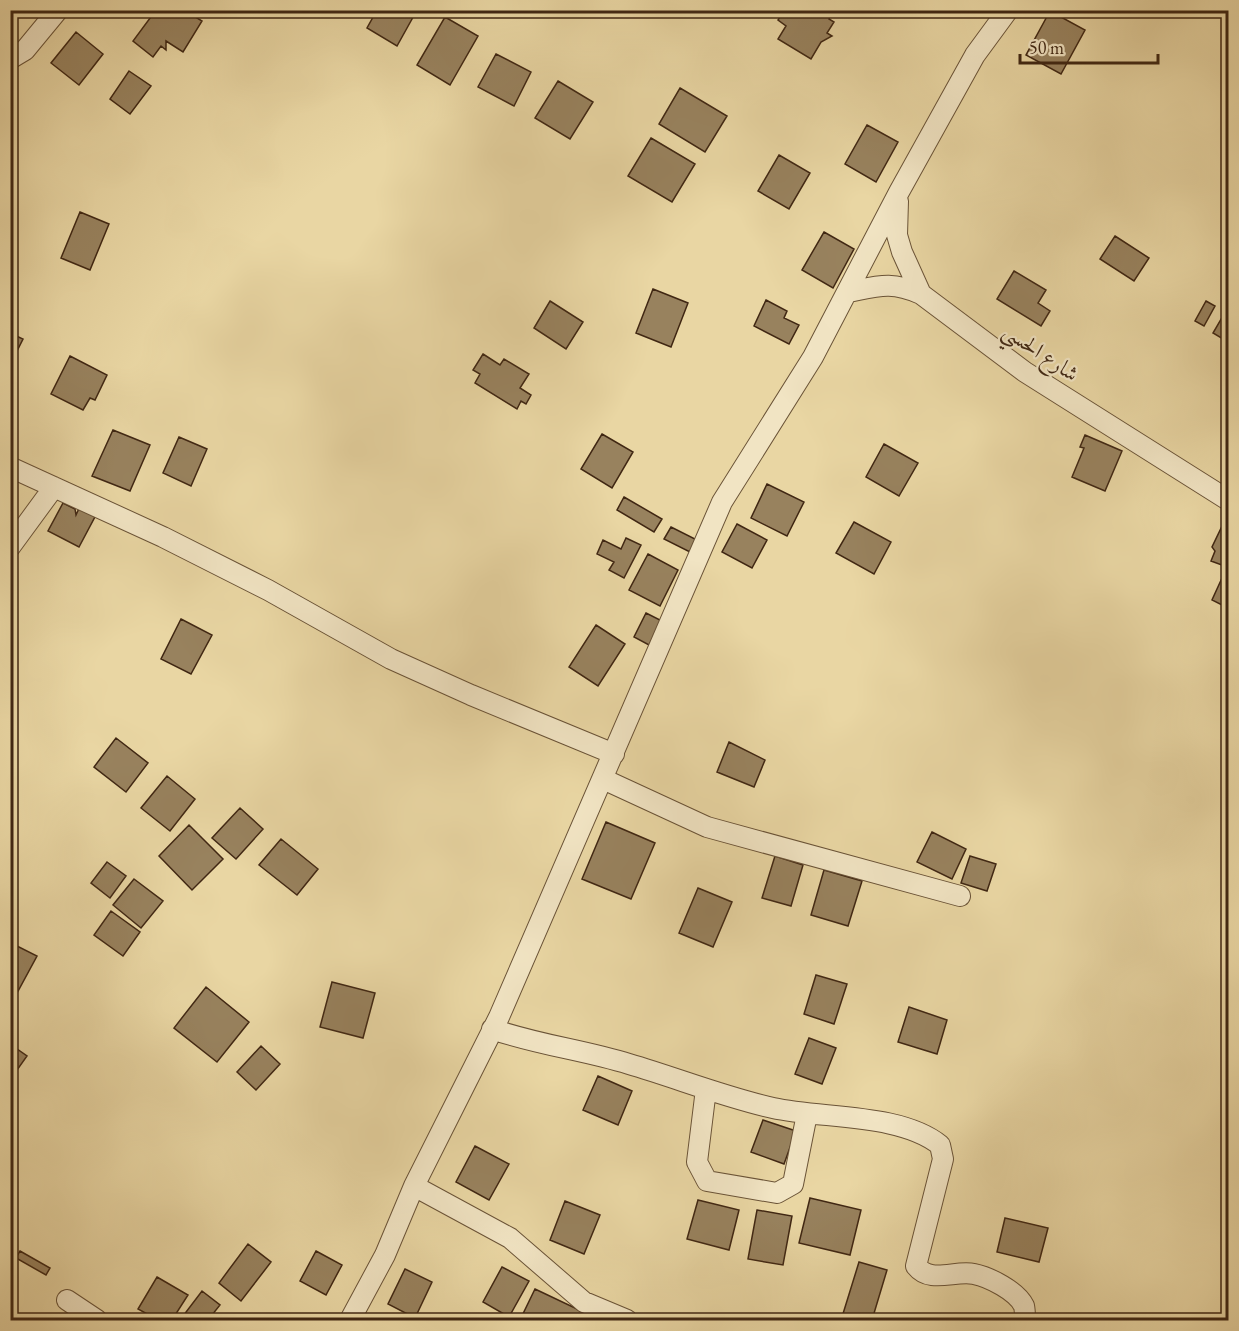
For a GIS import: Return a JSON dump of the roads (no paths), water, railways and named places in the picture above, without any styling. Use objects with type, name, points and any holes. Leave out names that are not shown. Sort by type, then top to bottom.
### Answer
[{"type":"street","points":[[10,59],[25,50],[58,10]]},
{"type":"street","points":[[350,1320],[385,1255],[414,1186],[492,1029],[614,754],[722,502],[813,357],[899,192],[975,55],[1008,10]]},
{"type":"street","name":"شارع الحسي","points":[[899,192],[896,215],[897,235],[921,294],[1025,372],[1228,501]]},
{"type":"street","points":[[848,292],[882,284],[896,284],[921,294]]},
{"type":"street","points":[[10,467],[163,537],[268,590],[391,659],[471,696],[614,754]]},
{"type":"street","points":[[10,547],[54,488]]},
{"type":"street","points":[[603,779],[707,827],[960,896]]},
{"type":"street","points":[[492,1029],[529,1042],[584,1052],[630,1064],[748,1102],[807,1114],[880,1122],[920,1132],[940,1145],[943,1159],[916,1266],[923,1273],[936,1276],[974,1274],[994,1282],[1024,1306],[1025,1320]]},
{"type":"street","points":[[706,1089],[697,1162],[707,1181],[777,1193],[793,1184],[807,1114]]},
{"type":"street","points":[[414,1186],[510,1238],[584,1302],[627,1320]]},
{"type":"street","points":[[67,1300],[97,1320]]}]
